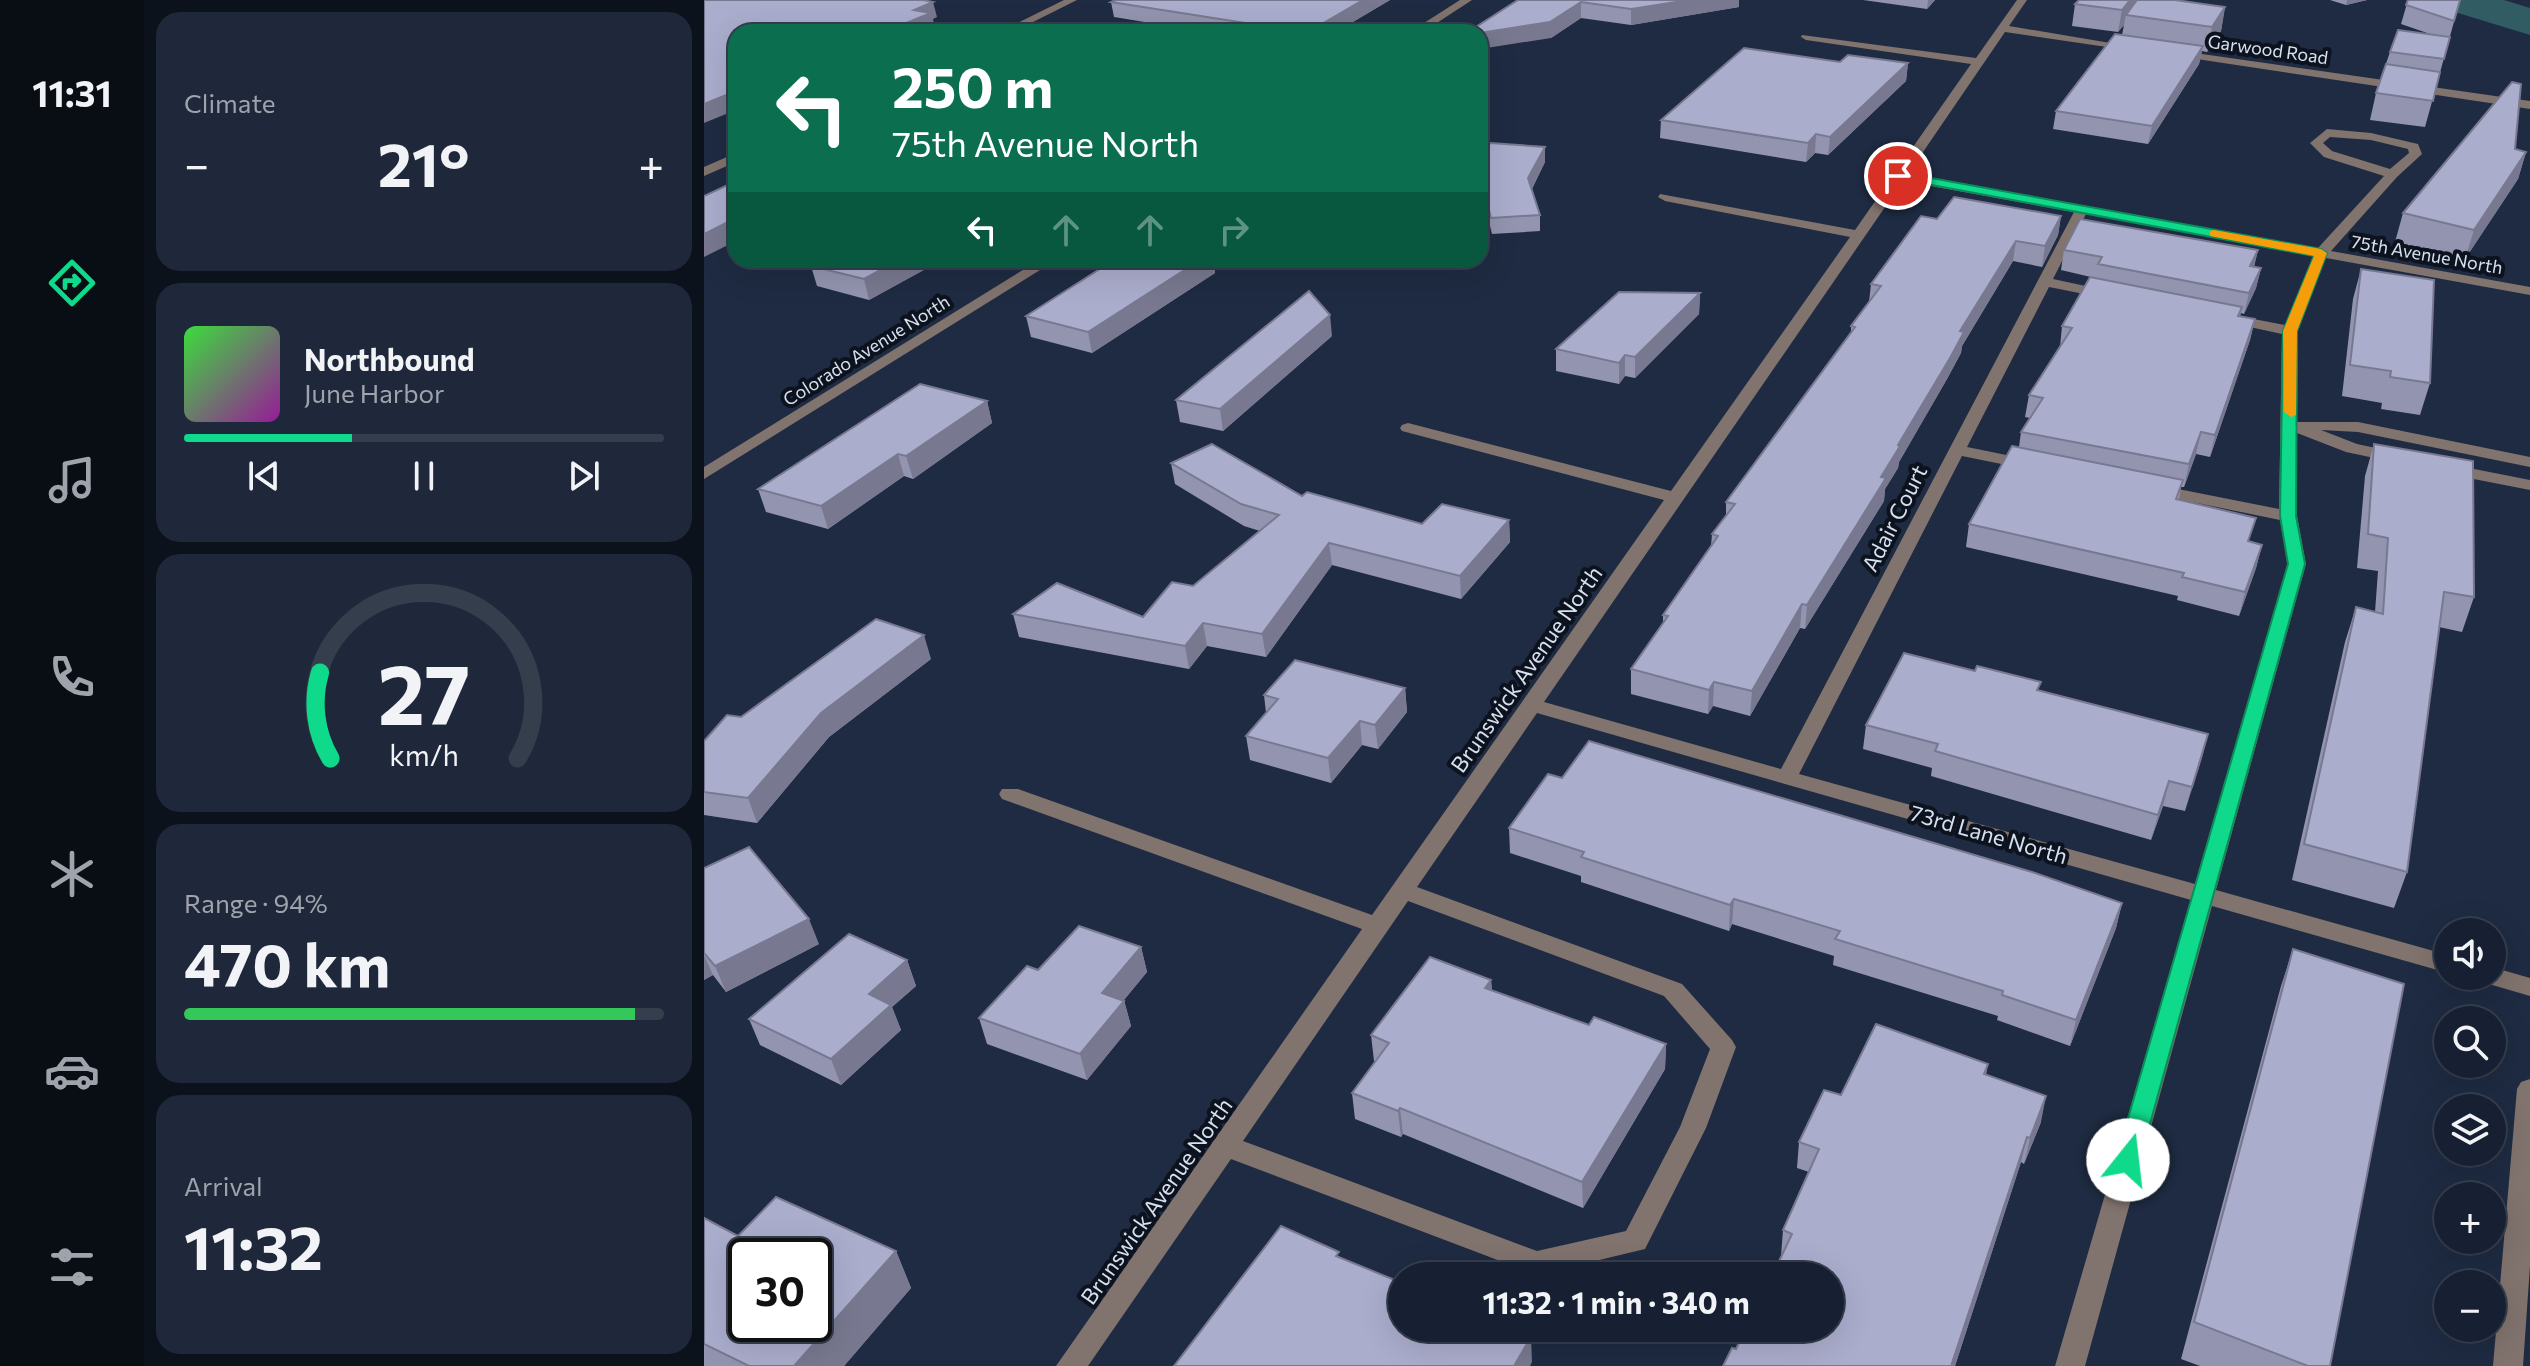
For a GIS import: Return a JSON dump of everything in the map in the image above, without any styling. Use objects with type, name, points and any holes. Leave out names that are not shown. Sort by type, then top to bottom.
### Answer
[{"type":"street","points":[[1021,24],[1072,0]]},
{"type":"street","points":[[1428,24],[1467,0]]},
{"type":"street","name":"Brunswick Avenue North","points":[[1071,1366],[2022,0]]},
{"type":"street","points":[[2002,28],[2141,49]]},
{"type":"street","points":[[1806,37],[1979,62]]},
{"type":"street","name":"Garwood Road","points":[[2157,51],[2530,105]]},
{"type":"street","points":[[2070,1366],[2297,564],[2288,516],[2290,331],[2321,253],[2392,174],[2416,154],[2414,147],[2356,134],[2327,133],[2316,143],[2328,154],[2392,174]]},
{"type":"street","points":[[704,172],[728,161]]},
{"type":"street","name":"75th Avenue North","points":[[1898,176],[2530,291]]},
{"type":"street","points":[[1665,197],[1857,234]]},
{"type":"street","points":[[2082,209],[2044,282],[2121,297]]},
{"type":"street","name":"Colorado Avenue North","points":[[704,474],[1036,268]]},
{"type":"street","name":"Adair Court","points":[[1787,777],[2044,282]]},
{"type":"street","points":[[2213,315],[2290,331]]},
{"type":"street","points":[[2291,425],[2358,427],[2530,462]]},
{"type":"street","points":[[2291,425],[2352,448],[2530,485]]},
{"type":"street","points":[[1408,428],[1674,497]]},
{"type":"street","points":[[1956,450],[2047,468]]},
{"type":"street","points":[[2137,486],[2288,516]]},
{"type":"street","name":"73rd Lane North","points":[[1530,705],[2434,960]]},
{"type":"street","points":[[1010,794],[1377,926]]},
{"type":"street","points":[[1224,1145],[1537,1263],[1635,1241],[1693,1128],[1723,1047],[1673,990],[1402,890]]},
{"type":"street","points":[[2506,980],[2530,987]]},
{"type":"street","points":[[2508,1366],[2530,1089]]},
{"type":"building","points":[[704,0],[933,2],[914,10],[931,13],[904,24],[728,24],[728,94],[704,104]]},
{"type":"building","points":[[1363,0],[1322,24],[1252,24],[1111,2]]},
{"type":"building","points":[[1518,0],[1689,0],[1631,9],[1581,2],[1550,22],[1488,32],[1488,24],[1480,24]]},
{"type":"building","points":[[2079,0],[2130,0],[2122,10],[2075,4]]},
{"type":"building","points":[[2137,0],[2175,0],[2225,7],[2212,27],[2126,15]]},
{"type":"building","points":[[2408,0],[2460,0],[2454,21],[2406,5]]},
{"type":"building","points":[[2398,30],[2450,37],[2444,59],[2390,52]]},
{"type":"building","points":[[2115,34],[2203,46],[2152,126],[2056,111]]},
{"type":"building","points":[[1744,48],[1840,62],[1848,55],[1908,63],[1830,137],[1816,134],[1808,143],[1661,120]]},
{"type":"building","points":[[2386,64],[2440,72],[2433,101],[2376,93]]},
{"type":"building","points":[[2512,82],[2521,84],[2515,149],[2526,152],[2474,230],[2403,213]]},
{"type":"building","points":[[1490,143],[1545,147],[1528,178],[1540,215],[1491,218],[1488,206]]},
{"type":"building","points":[[728,185],[728,222],[704,234],[704,196]]},
{"type":"building","points":[[1954,197],[2061,216],[2045,246],[2016,241],[1960,331],[1964,332],[1881,477],[1886,478],[1807,605],[1802,604],[1752,691],[1714,682],[1709,690],[1631,669],[1668,616],[1663,615],[1718,536],[1712,534],[1735,504],[1726,502],[1855,327],[1851,326],[1881,286],[1871,284],[1921,216],[1937,219]]},
{"type":"building","points":[[2080,219],[2258,250],[2250,266],[2261,268],[2249,293],[2098,264],[2102,257],[2064,250]]},
{"type":"building","points":[[819,268],[884,268],[864,279]]},
{"type":"building","points":[[1101,268],[1188,268],[1088,332],[1026,316]]},
{"type":"building","points":[[2361,269],[2434,280],[2430,383],[2390,377],[2391,371],[2350,365]]},
{"type":"building","points":[[2090,277],[2242,307],[2238,316],[2255,319],[2215,435],[2201,432],[2189,464],[2021,432],[2043,398],[2029,395],[2072,328],[2062,326]]},
{"type":"building","points":[[1309,291],[1330,315],[1220,409],[1176,400]]},
{"type":"building","points":[[1619,292],[1700,293],[1635,357],[1625,355],[1619,363],[1556,349]]},
{"type":"building","points":[[920,384],[987,401],[906,456],[898,454],[821,506],[758,489]]},
{"type":"building","points":[[1212,444],[1302,496],[1307,492],[1422,524],[1442,504],[1509,520],[1460,576],[1329,543],[1262,634],[1203,623],[1185,646],[1013,614],[1057,583],[1143,617],[1172,582],[1193,586],[1279,515],[1241,504],[1171,463]]},
{"type":"building","points":[[2374,444],[2473,461],[2474,597],[2444,592],[2407,872],[2304,844],[2356,607],[2383,614],[2388,538],[2368,534]]},
{"type":"building","points":[[2012,446],[2183,480],[2176,499],[2256,518],[2248,541],[2262,545],[2245,592],[2182,577],[2184,573],[1969,524]]},
{"type":"building","points":[[876,619],[924,635],[821,713],[748,798],[704,792],[704,741],[727,715],[741,717]]},
{"type":"building","points":[[1904,653],[1975,671],[1977,666],[2041,682],[2037,690],[2208,734],[2192,787],[2169,781],[2158,815],[1935,751],[1938,744],[1866,725]]},
{"type":"building","points":[[1295,660],[1405,688],[1375,725],[1360,721],[1328,758],[1246,736],[1278,699],[1264,695]]},
{"type":"building","points":[[1589,741],[2032,872],[2122,903],[2076,1020],[2002,995],[2003,991],[1835,939],[1840,931],[1734,899],[1730,905],[1581,857],[1584,852],[1509,828],[1548,774],[1562,778]]},
{"type":"building","points":[[749,847],[809,919],[715,966],[704,953],[704,868]]},
{"type":"building","points":[[1079,926],[1141,947],[1102,993],[1124,1001],[1080,1054],[979,1018],[1027,966],[1038,970]]},
{"type":"building","points":[[849,934],[907,960],[869,994],[891,1005],[831,1059],[749,1019]]},
{"type":"building","points":[[2293,949],[2404,984],[2330,1366],[2308,1366],[2194,1322]]},
{"type":"building","points":[[1430,957],[1491,980],[1485,988],[1589,1025],[1594,1017],[1666,1044],[1582,1182],[1400,1108],[1398,1111],[1352,1093],[1389,1043],[1371,1035]]},
{"type":"building","points":[[1876,1024],[1988,1064],[1984,1074],[2046,1096],[2030,1138],[2027,1137],[1951,1366],[1723,1366],[1732,1348],[1736,1349],[1739,1342],[1844,1342],[1844,1262],[1779,1262],[1792,1234],[1783,1230],[1819,1149],[1799,1142],[1824,1090],[1841,1095]]},
{"type":"building","points":[[776,1197],[896,1251],[832,1323],[832,1238],[728,1238],[728,1342],[815,1342],[794,1366],[749,1366],[704,1344],[704,1218],[738,1236]]},
{"type":"building","points":[[1281,1226],[1339,1252],[1336,1256],[1388,1277],[1388,1342],[1528,1342],[1514,1366],[1174,1366]]},
{"type":"waterway","points":[[2460,0],[2530,22]]},
{"type":"slow traffic","points":[[2214,234],[2321,253],[2290,331],[2291,412]]},
{"type":"route","points":[[1898,176],[2321,253],[2290,331],[2288,516],[2297,564],[2128,1160]]}]
